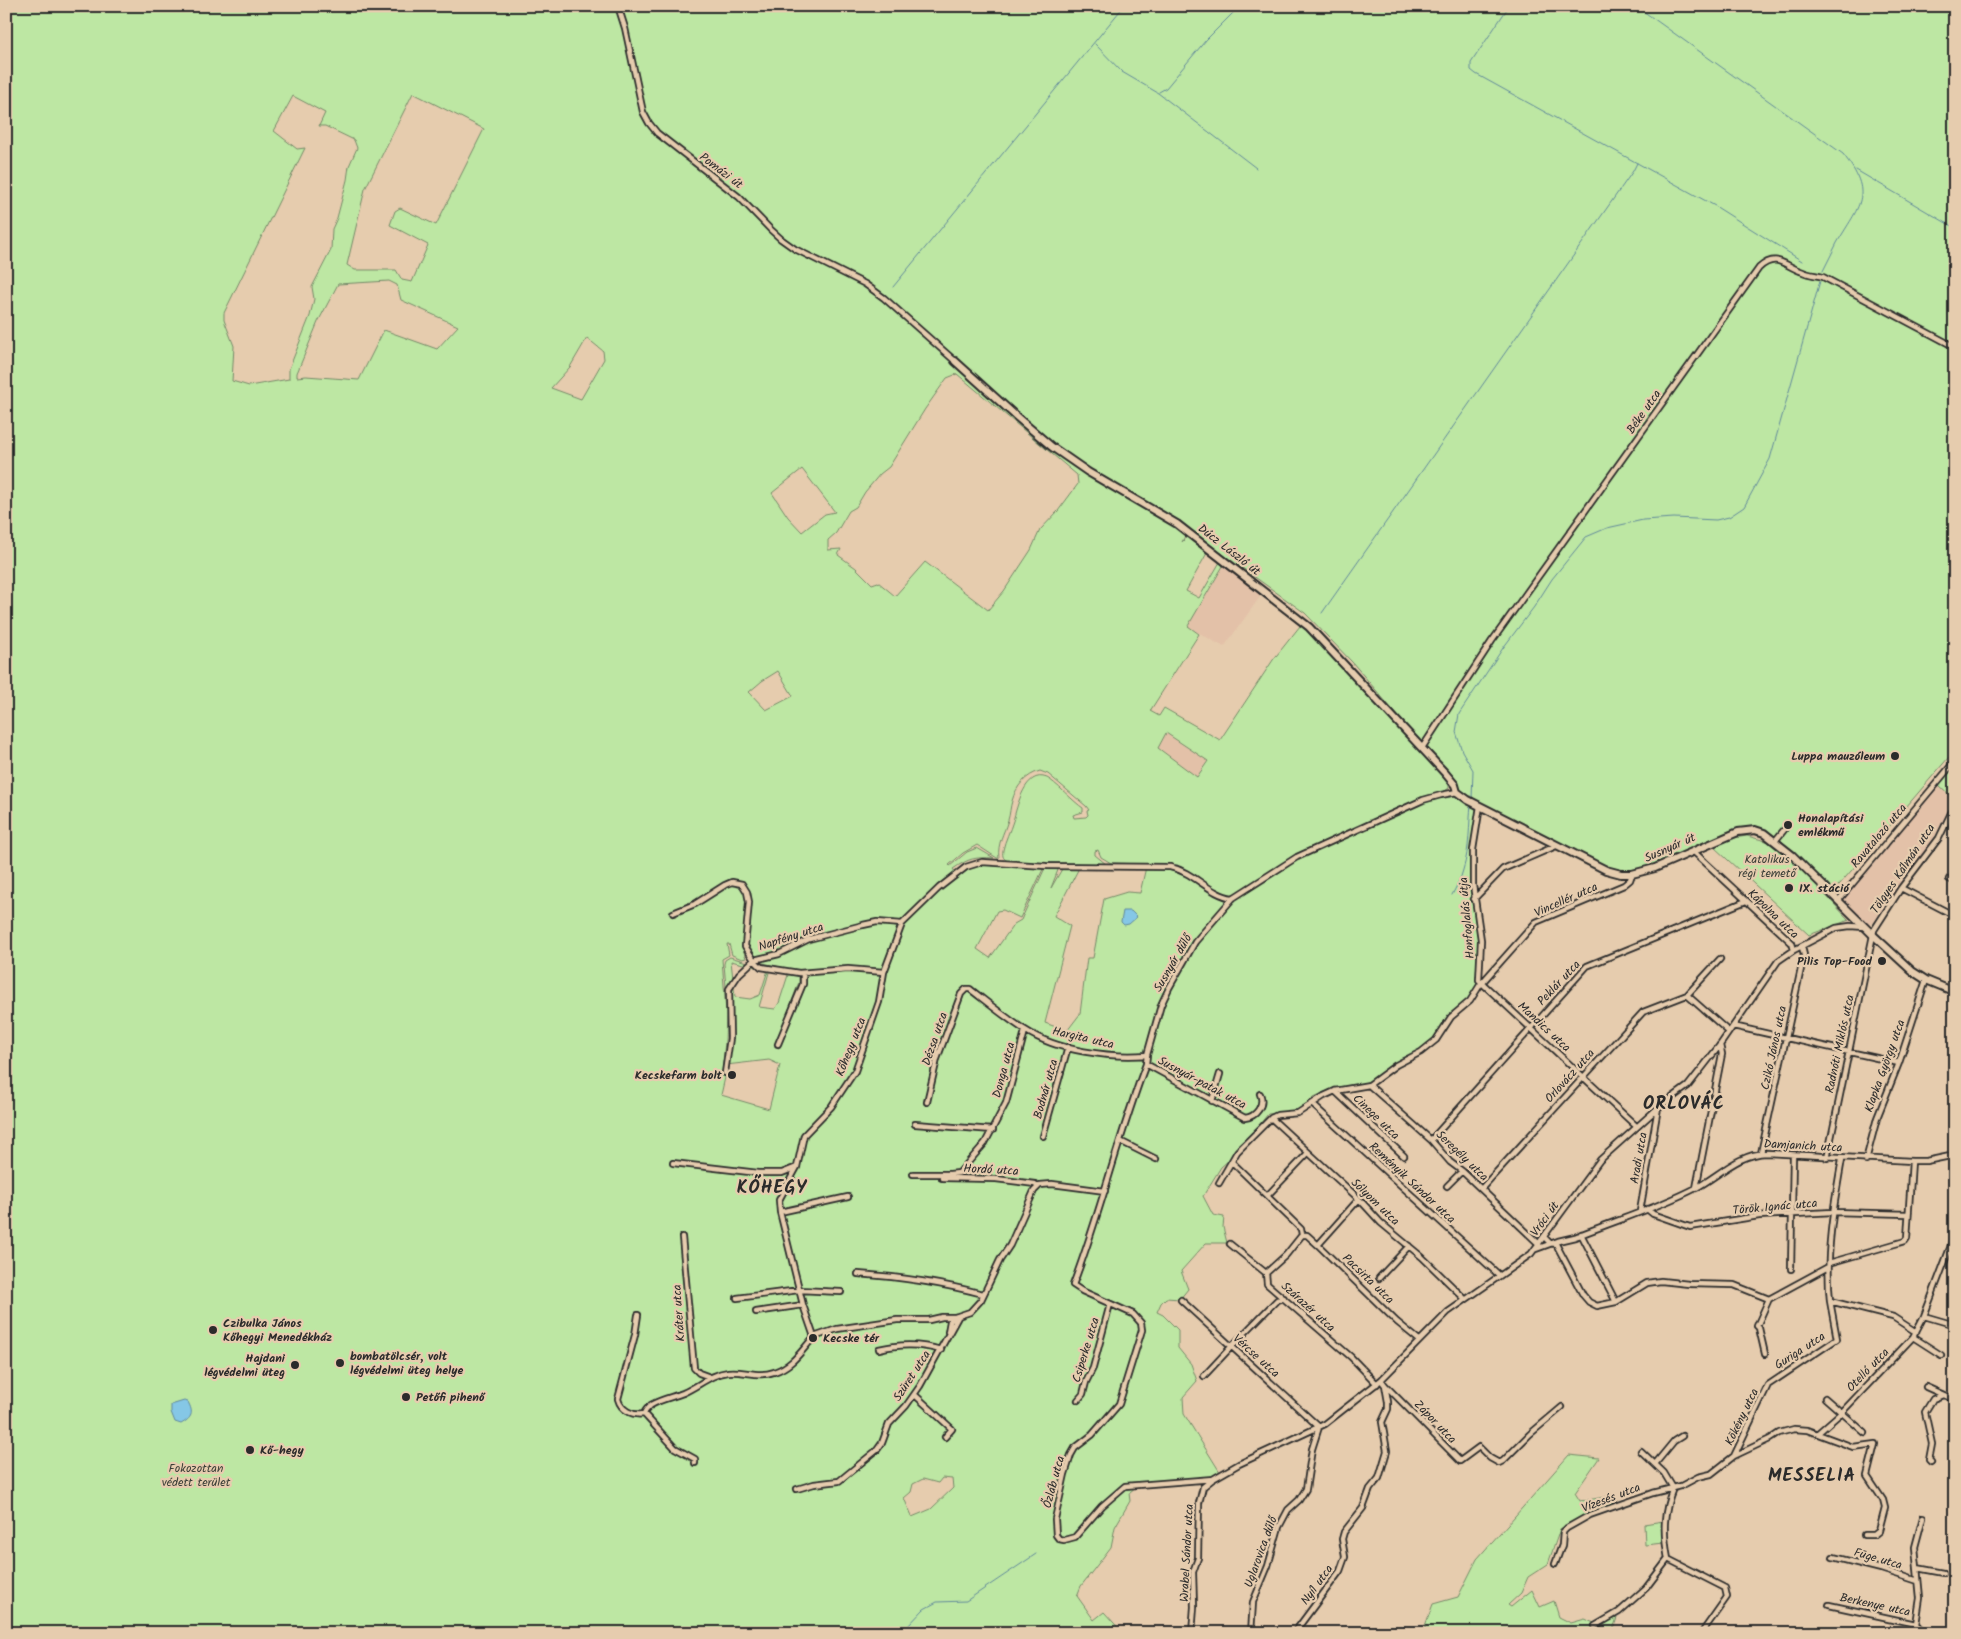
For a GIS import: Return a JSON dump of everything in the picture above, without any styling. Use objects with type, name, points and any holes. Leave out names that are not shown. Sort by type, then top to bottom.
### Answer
[{"type":"street","name":"Pomázi út","points":[[618,6],[625,28],[643,112],[649,124],[657,133],[739,197],[770,229],[795,249],[865,284],[884,298],[955,361]]},
{"type":"street","name":"Béke utca","points":[[1422,748],[1492,641],[1721,319],[1767,260],[1778,260],[1804,273],[1823,277],[1955,347]]},
{"type":"street","name":"Dúcz László út","points":[[955,361],[1052,446],[1088,472],[1177,524],[1306,624],[1422,748],[1455,785],[1457,792],[1474,803]]},
{"type":"street","name":"Ravatalozó utca","points":[[1838,901],[1955,761]]},
{"type":"street","name":"Susnyár dűlő","points":[[1073,1285],[1106,1191],[1132,1103],[1146,1064],[1161,1005],[1195,942],[1233,898],[1297,857],[1423,800],[1441,794],[1457,792]]},
{"type":"street","name":"Susnyár út","points":[[1474,803],[1556,846],[1606,870],[1621,874],[1632,874],[1655,868],[1731,834],[1755,830],[1764,833],[1792,855],[1900,961],[1926,980],[1955,992]]},
{"type":"street","name":"Honfoglalás útja","points":[[1474,803],[1474,899],[1481,940],[1481,971],[1479,980],[1482,984]]},
{"type":"street","name":"Tölgyes Kálmán utca","points":[[1873,935],[1874,930],[1901,888],[1939,838],[1951,814]]},
{"type":"street","points":[[1775,841],[1784,830]]},
{"type":"street","points":[[1474,899],[1503,869],[1556,846]]},
{"type":"street","name":"Kápolna utca","points":[[1694,850],[1792,943],[1794,950]]},
{"type":"street","name":"Kőhegy utca","points":[[814,1337],[799,1290],[780,1212],[779,1200],[797,1167],[804,1134],[831,1107],[855,1070],[879,1002],[884,972],[902,924],[926,900],[966,867],[982,862],[1046,866],[1170,867],[1185,872],[1221,895],[1233,898]]},
{"type":"street","name":"Vincellér utca","points":[[1482,984],[1536,922],[1624,885],[1630,880],[1632,874]]},
{"type":"street","points":[[1949,879],[1955,882]]},
{"type":"street","name":"Napfény utca","points":[[673,913],[695,904],[725,884],[732,882],[742,884],[747,892],[749,902],[745,946],[754,960],[779,954],[810,939],[863,925],[877,922],[902,924]]},
{"type":"street","points":[[1901,888],[1955,916]]},
{"type":"street","name":"Peklár utca","points":[[1431,1140],[1587,966],[1746,901]]},
{"type":"street","points":[[1850,926],[1855,918]]},
{"type":"street","name":"Vróci út","points":[[1213,1478],[1263,1452],[1319,1427],[1381,1380],[1448,1312],[1531,1254],[1600,1160],[1636,1126],[1688,1086],[1734,1026],[1778,961],[1794,950],[1836,928],[1864,927]]},
{"type":"street","name":"Radnóti Miklós utca","points":[[1827,1158],[1873,935]]},
{"type":"street","name":"Czikó János utca","points":[[1761,1153],[1804,955],[1802,947]]},
{"type":"street","name":"Orlovácz utca","points":[[1481,1189],[1643,1012],[1687,995],[1720,959]]},
{"type":"street","points":[[725,1073],[730,1038],[729,989],[739,974],[754,960],[761,967],[803,974],[816,971],[848,969],[884,972]]},
{"type":"street","points":[[1481,971],[1492,972]]},
{"type":"street","points":[[778,1044],[803,984],[803,974]]},
{"type":"street","name":"Klapka György utca","points":[[1866,1160],[1881,1106],[1899,1063],[1926,980]]},
{"type":"street","points":[[1220,1183],[1237,1152],[1271,1118],[1277,1115],[1298,1113],[1335,1091],[1369,1085],[1391,1068],[1421,1052],[1436,1040],[1451,1017],[1470,1001],[1482,984]]},
{"type":"street","name":"Mandics utca","points":[[1482,984],[1636,1126]]},
{"type":"street","name":"Hargita utca","points":[[970,989],[1025,1031],[1049,1042],[1117,1056],[1147,1055]]},
{"type":"street","name":"Dézsa utca","points":[[927,1102],[937,1059],[962,994],[964,990],[970,989]]},
{"type":"street","points":[[1687,995],[1729,1032]]},
{"type":"street","points":[[1734,1026],[1899,1063]]},
{"type":"street","name":"Donga utca","points":[[950,1176],[959,1172],[985,1143],[993,1130],[1006,1103],[1025,1031]]},
{"type":"street","points":[[1696,1188],[1722,1054],[1720,1045]]},
{"type":"street","name":"Bodnár utca","points":[[1043,1136],[1068,1047]]},
{"type":"street","name":"Susnyár-patak utca","points":[[1146,1064],[1212,1101],[1247,1118],[1261,1106],[1263,1100],[1260,1094]]},
{"type":"street","points":[[1212,1101],[1220,1074]]},
{"type":"street","name":"Seregély utca","points":[[1369,1085],[1431,1140],[1450,1162],[1462,1170],[1539,1244]]},
{"type":"street","name":"Cinege utca","points":[[1335,1091],[1404,1156]]},
{"type":"street","name":"Reményik Sándor utca","points":[[1313,1105],[1499,1275]]},
{"type":"street","name":"Aradi utca","points":[[1640,1211],[1658,1108]]},
{"type":"street","name":"Sólyom utca","points":[[1271,1118],[1307,1154],[1359,1199],[1381,1223],[1409,1246],[1465,1299]]},
{"type":"street","points":[[915,1124],[993,1130]]},
{"type":"street","points":[[1120,1142],[1156,1159]]},
{"type":"street","points":[[1267,1196],[1307,1154]]},
{"type":"street","name":"Damjanich utca","points":[[1535,1249],[1582,1234],[1696,1188],[1751,1154],[1912,1161],[1926,1161],[1955,1155]]},
{"type":"street","points":[[1791,1268],[1793,1155]]},
{"type":"street","points":[[1842,1159],[1833,1212],[1828,1265],[1830,1301],[1893,1317],[1940,1355]]},
{"type":"street","points":[[1764,1354],[1757,1326],[1769,1299],[1828,1265],[1905,1241],[1912,1161]]},
{"type":"street","points":[[1232,1162],[1301,1229],[1302,1235],[1286,1255],[1266,1274]]},
{"type":"street","points":[[673,1163],[758,1173],[782,1173],[797,1167]]},
{"type":"street","points":[[1447,1186],[1462,1170]]},
{"type":"street","points":[[913,1174],[950,1176]]},
{"type":"street","name":"Hordó utca","points":[[942,1178],[950,1176],[996,1179],[1025,1182],[1035,1184],[1038,1187]]},
{"type":"street","points":[[1038,1187],[1052,1184],[1106,1191]]},
{"type":"street","name":"Szüret utca","points":[[797,1489],[814,1484],[839,1481],[882,1443],[892,1420],[915,1395],[941,1350],[957,1316],[974,1309],[1010,1245],[1038,1187]]},
{"type":"street","points":[[780,1212],[848,1197]]},
{"type":"street","points":[[1318,1245],[1359,1199]]},
{"type":"street","name":"Török Ignác utca","points":[[1647,1209],[1653,1214],[1690,1228],[1760,1216],[1791,1214],[1833,1212],[1908,1214]]},
{"type":"street","name":"Otelló utca","points":[[1818,1433],[1842,1412],[1915,1334],[1924,1316],[1955,1232]]},
{"type":"street","points":[[1582,1234],[1616,1302]]},
{"type":"street","name":"Pacsirta utca","points":[[1302,1235],[1307,1235],[1397,1322],[1419,1340]]},
{"type":"street","name":"Kráter utca","points":[[682,1237],[694,1368],[698,1373],[710,1377]]},
{"type":"street","points":[[1544,1237],[1550,1244],[1556,1244],[1583,1295],[1589,1302],[1601,1306],[1616,1302],[1647,1283],[1661,1281],[1688,1284],[1734,1285],[1769,1299]]},
{"type":"street","name":"Szárazér utca","points":[[1230,1244],[1266,1274],[1267,1284],[1351,1358],[1376,1384]]},
{"type":"street","points":[[1379,1278],[1409,1246]]},
{"type":"street","points":[[858,1274],[918,1280],[983,1294]]},
{"type":"street","name":"Őzláb utca","points":[[1073,1285],[1135,1316],[1141,1322],[1142,1330],[1119,1404],[1092,1434],[1075,1448],[1071,1455],[1055,1519],[1057,1536],[1064,1540],[1075,1537],[1102,1506],[1125,1486],[1213,1478]]},
{"type":"street","points":[[737,1298],[799,1290],[841,1292]]},
{"type":"street","points":[[1204,1376],[1277,1300],[1284,1298]]},
{"type":"street","name":"Vércse utca","points":[[1181,1300],[1319,1427]]},
{"type":"street","name":"Guriga utca","points":[[1768,1386],[1836,1340],[1830,1301]]},
{"type":"street","name":"Csiperke utca","points":[[1078,1400],[1083,1394],[1086,1382],[1093,1368],[1110,1304]]},
{"type":"street","points":[[756,1312],[803,1305]]},
{"type":"street","points":[[638,1315],[635,1335],[618,1398],[625,1410],[638,1415],[644,1414],[652,1404],[698,1386],[710,1377],[733,1372],[758,1375],[774,1373],[794,1361],[814,1337],[837,1329],[897,1320],[928,1320],[957,1316]]},
{"type":"street","points":[[1924,1316],[1955,1326]]},
{"type":"street","points":[[879,1349],[923,1346],[941,1350]]},
{"type":"street","name":"Nyíl utca","points":[[1294,1633],[1340,1571],[1345,1557],[1342,1539],[1344,1532],[1363,1508],[1370,1489],[1379,1478],[1387,1451],[1382,1422],[1388,1402],[1381,1380]]},
{"type":"street","name":"Zápor utca","points":[[1384,1385],[1460,1461],[1479,1447],[1495,1461],[1499,1463],[1503,1461],[1530,1434],[1562,1407]]},
{"type":"street","name":"Kökény utca","points":[[1734,1456],[1768,1386]]},
{"type":"street","points":[[1926,1387],[1955,1400]]},
{"type":"street","points":[[915,1395],[952,1429],[945,1437]]},
{"type":"street","points":[[1931,1462],[1929,1460],[1932,1444],[1925,1412],[1933,1399],[1943,1395]]},
{"type":"street","points":[[1825,1398],[1865,1433]]},
{"type":"street","points":[[644,1414],[675,1448],[695,1459],[695,1463]]},
{"type":"street","name":"Uglarovica dűlő","points":[[1251,1633],[1253,1602],[1268,1566],[1279,1527],[1288,1510],[1299,1500],[1306,1489],[1312,1450],[1319,1427]]},
{"type":"street","name":"Vízesés utca","points":[[1554,1564],[1562,1545],[1562,1536],[1567,1528],[1590,1515],[1710,1474],[1734,1456],[1779,1433],[1794,1429],[1818,1433],[1854,1447],[1874,1444],[1867,1476],[1883,1500],[1884,1508],[1879,1531],[1874,1534],[1864,1535]]},
{"type":"street","points":[[1655,1464],[1656,1460],[1674,1441],[1682,1436]]},
{"type":"street","points":[[1595,1626],[1619,1612],[1646,1588],[1668,1559],[1665,1545],[1665,1512],[1673,1488],[1664,1472],[1641,1451]]},
{"type":"street","name":"Wrabel Sándor utca","points":[[1192,1633],[1194,1607],[1193,1572],[1198,1558],[1199,1503],[1203,1487],[1213,1478]]},
{"type":"street","points":[[1923,1517],[1915,1547],[1920,1606],[1916,1624],[1925,1633]]},
{"type":"street","name":"Füge utca","points":[[1833,1557],[1918,1581]]},
{"type":"street","points":[[1668,1559],[1725,1588],[1727,1597],[1703,1631]]},
{"type":"street","points":[[1917,1568],[1944,1573]]},
{"type":"street","name":"Berkenye utca","points":[[1829,1605],[1916,1624]]},
{"type":"shaded area","points":[[1223,566],[1262,594],[1224,647],[1187,626]]},
{"type":"shaded area","points":[[1166,733],[1208,760],[1197,778],[1158,747]]},
{"type":"shaded area","points":[[1938,784],[1955,802],[1920,860],[1873,923],[1868,924],[1843,900],[1844,897]]},
{"type":"green space","name":"Fokozottan védett terület","points":[[6,6],[1955,6],[1955,750],[1833,892],[1778,837],[1754,828],[1733,829],[1640,870],[1611,869],[1481,803],[1461,790],[1352,662],[1305,613],[1178,522],[1172,524],[1186,534],[1182,542],[1188,536],[1220,560],[1223,566],[1188,626],[1199,634],[1150,711],[1159,716],[1164,708],[1220,740],[1273,660],[1300,626],[1307,629],[1449,782],[1449,788],[1445,791],[1461,793],[1481,804],[1473,850],[1473,885],[1480,928],[1479,980],[1482,983],[1470,1001],[1451,1017],[1436,1040],[1421,1052],[1390,1067],[1370,1081],[1355,1087],[1332,1089],[1314,1097],[1299,1110],[1268,1114],[1256,1129],[1235,1148],[1229,1160],[1221,1167],[1203,1196],[1213,1215],[1224,1217],[1223,1227],[1227,1243],[1206,1243],[1181,1271],[1188,1289],[1180,1299],[1166,1298],[1161,1303],[1157,1312],[1163,1315],[1178,1330],[1178,1348],[1191,1364],[1197,1381],[1183,1397],[1184,1414],[1220,1472],[1213,1479],[1138,1485],[1129,1493],[1130,1501],[1115,1527],[1111,1547],[1081,1586],[1077,1596],[1094,1620],[1104,1612],[1123,1633],[6,1633]],"holes":[[[413,93],[484,129],[436,225],[400,208],[395,211],[390,225],[428,245],[412,282],[402,280],[396,270],[355,270],[347,265],[365,189]],[[293,96],[325,113],[319,126],[325,126],[354,140],[357,148],[349,166],[337,218],[332,229],[331,250],[312,287],[314,299],[310,316],[289,369],[289,379],[249,386],[232,381],[234,346],[224,320],[224,313],[305,148],[297,149],[274,131]],[[389,281],[397,285],[401,300],[458,326],[437,349],[384,330],[359,380],[297,377],[318,322],[338,284]],[[587,338],[603,351],[604,359],[581,399],[551,388],[570,367]],[[957,374],[1077,475],[1078,484],[1058,511],[1040,530],[1031,550],[1004,591],[988,610],[925,562],[895,596],[878,582],[872,584],[856,568],[838,555],[841,549],[828,550],[828,540],[836,533],[849,511],[856,507],[865,492],[880,474],[889,467],[925,409],[947,378]],[[802,469],[835,512],[825,514],[802,532],[788,517],[772,493]],[[1207,553],[1220,562],[1199,598],[1186,591]],[[778,671],[793,696],[766,710],[749,692]],[[1166,733],[1208,761],[1197,777],[1158,748]],[[1040,771],[1048,774],[1086,806],[1089,810],[1087,811],[1088,815],[1086,817],[1074,818],[1073,815],[1083,812],[1083,808],[1047,778],[1039,777],[1033,779],[1023,791],[1017,807],[1003,850],[1003,856],[1006,860],[1010,862],[1106,864],[1095,855],[1095,851],[1098,850],[1101,857],[1111,863],[1178,865],[1185,873],[1170,868],[1146,867],[1140,893],[1127,892],[1104,899],[1093,958],[1087,958],[1080,1014],[1067,1031],[1045,1023],[1070,926],[1054,916],[1079,868],[1062,869],[1051,888],[1058,870],[1056,868],[1045,868],[1021,920],[1014,924],[990,958],[977,949],[997,911],[1003,910],[1020,918],[1044,867],[985,863],[956,873],[953,869],[968,860],[994,858],[977,848],[967,852],[949,865],[963,853],[977,845],[999,858],[1000,843],[1008,820],[1011,803],[1019,786],[1026,778]],[[727,944],[729,944],[732,955],[742,959],[746,958],[742,946],[750,960],[798,971],[806,970],[777,1047],[775,1047],[799,982],[799,974],[789,972],[779,1003],[775,1009],[759,1007],[770,969],[730,957],[725,960],[728,1010],[726,1065],[769,1060],[780,1065],[769,1109],[721,1095],[726,1073],[722,1072],[726,1013],[722,959],[729,955]],[[731,961],[768,970],[760,995],[750,999],[735,997]],[[942,1478],[952,1479],[953,1488],[931,1509],[912,1517],[904,1498],[911,1492],[913,1484],[923,1479],[938,1483]]]},
{"type":"green space","points":[[1955,764],[1955,800],[1938,784]]},
{"type":"green space","name":"Katolikus régi temető","points":[[1747,836],[1770,842],[1789,856],[1849,920],[1809,935],[1714,847],[1734,838]]},
{"type":"green space","points":[[1569,1455],[1599,1458],[1575,1493],[1580,1501],[1606,1497],[1613,1499],[1614,1504],[1586,1514],[1560,1529],[1548,1564],[1528,1577],[1521,1593],[1508,1605],[1511,1607],[1532,1590],[1540,1607],[1554,1601],[1559,1617],[1571,1623],[1585,1619],[1594,1623],[1603,1619],[1601,1624],[1617,1618],[1612,1632],[1614,1633],[1427,1633],[1425,1626],[1433,1604],[1458,1597],[1477,1559]]},
{"type":"green space","points":[[1663,1521],[1663,1543],[1645,1545],[1644,1524]]},
{"type":"water","points":[[1123,911],[1131,911],[1137,917],[1129,924],[1124,925],[1121,922]]},
{"type":"water","points":[[184,1401],[188,1402],[191,1415],[188,1420],[181,1424],[175,1422],[171,1412],[171,1405]]},
{"type":"waterway","points":[[893,287],[1124,6]]},
{"type":"waterway","points":[[1159,92],[1166,88],[1206,40],[1240,6]]},
{"type":"waterway","points":[[1509,6],[1471,63],[1471,70],[1715,206],[1802,261]]},
{"type":"waterway","points":[[1636,6],[1843,154],[1853,168],[1859,180],[1860,200],[1852,219],[1823,271]]},
{"type":"waterway","points":[[1095,44],[1122,72],[1158,93],[1256,168]]},
{"type":"waterway","points":[[1322,613],[1637,163]]},
{"type":"waterway","points":[[1856,170],[1955,228]]},
{"type":"waterway","points":[[1472,799],[1473,770],[1462,751],[1456,732],[1459,714],[1552,579],[1586,537],[1607,528],[1643,520],[1674,518],[1716,520],[1729,517],[1744,507],[1770,459],[1820,281]]},
{"type":"waterway","points":[[1452,895],[1461,877],[1465,862],[1471,803]]},
{"type":"waterway","points":[[889,1633],[907,1627],[924,1609],[937,1602],[966,1601],[1036,1554]]},
{"type":"place","name":"Luppa mauzóleum","points":[[1895,756]]},
{"type":"place","name":"Honalapítási emlékmű","points":[[1788,825]]},
{"type":"place","name":"IX. stáció","points":[[1789,888]]},
{"type":"place","name":"Pilis Top-Food","points":[[1882,961]]},
{"type":"place","name":"Kecskefarm bolt","points":[[732,1075]]},
{"type":"place","name":"Czibulka János Kőhegyi Menedékház","points":[[213,1330]]},
{"type":"place","name":"Kecske tér","points":[[813,1338]]},
{"type":"place","name":"bombatölcsér, volt légvédelmi üteg helye","points":[[340,1363]]},
{"type":"place","name":"Hajdani légvédelmi üteg","points":[[295,1365]]},
{"type":"place","name":"Petőfi pihenő","points":[[406,1397]]},
{"type":"place","name":"Kő-hegy","points":[[250,1450]]},
{"type":"district","name":"ORLOVÁC","points":[[1684,1104]]},
{"type":"district","name":"KŐHEGY","points":[[772,1188]]},
{"type":"district","name":"MESSELIA","points":[[1812,1476]]}]
